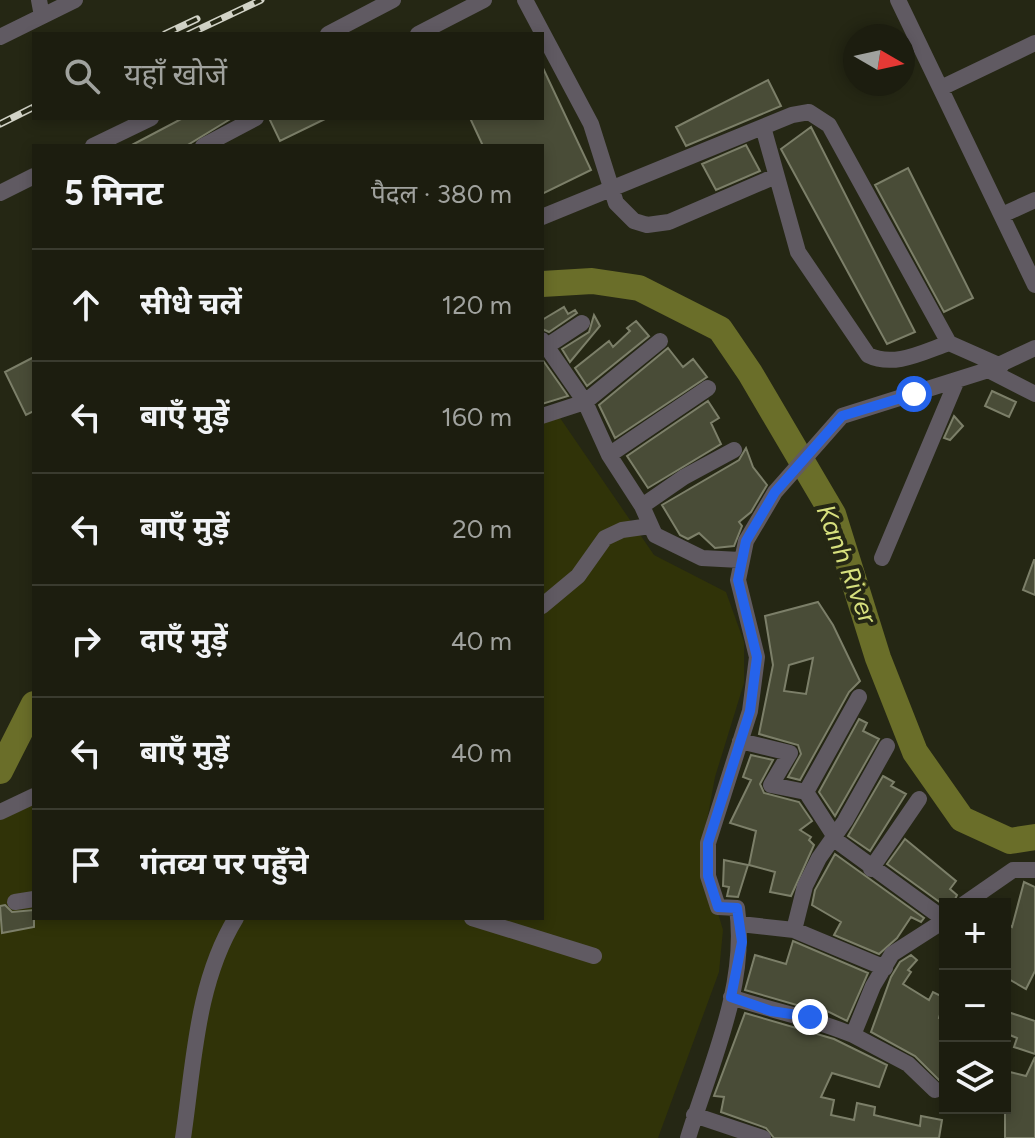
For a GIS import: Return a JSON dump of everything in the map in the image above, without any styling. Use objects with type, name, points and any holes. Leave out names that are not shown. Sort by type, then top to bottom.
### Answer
[{"type":"street","points":[[0,37],[41,8],[75,0]]},
{"type":"street","points":[[332,32],[393,0]]},
{"type":"street","points":[[422,32],[484,0]]},
{"type":"street","points":[[525,0],[542,32]]},
{"type":"street","points":[[898,0],[1035,285]]},
{"type":"street","points":[[544,36],[591,124],[610,189],[621,211],[634,221],[659,225],[776,176]]},
{"type":"street","points":[[941,88],[1035,43]]},
{"type":"street","points":[[544,216],[763,127],[809,112],[829,125],[949,343],[1035,394]]},
{"type":"street","points":[[97,144],[147,120]]},
{"type":"street","points":[[207,144],[252,120]]},
{"type":"street","points":[[763,127],[798,252],[868,355],[879,361],[893,361],[949,343]]},
{"type":"street","points":[[0,193],[32,177]]},
{"type":"street","points":[[1002,215],[1035,200]]},
{"type":"street","points":[[582,323],[544,343],[585,402],[609,455],[642,506],[655,535],[702,558],[740,560]]},
{"type":"street","points":[[544,415],[585,402],[660,341]]},
{"type":"street","points":[[688,1138],[731,997],[742,942],[737,908],[718,907],[708,876],[708,843],[750,711],[757,657],[738,580],[746,541],[775,492],[842,416],[994,368],[1035,348]]},
{"type":"street","points":[[882,558],[957,380]]},
{"type":"street","points":[[609,455],[708,388]]},
{"type":"street","points":[[642,506],[684,477],[734,450]]},
{"type":"street","points":[[544,604],[578,576],[605,538],[622,530],[650,526]]},
{"type":"street","points":[[806,792],[859,697]]},
{"type":"street","points":[[740,741],[790,753],[771,785],[806,792],[834,836],[871,869],[939,916]]},
{"type":"street","points":[[794,930],[805,886],[819,858],[845,821],[887,746]]},
{"type":"street","points":[[0,812],[32,797]]},
{"type":"street","points":[[871,869],[919,799]]},
{"type":"street","points":[[973,898],[1013,870],[1035,870]]},
{"type":"street","points":[[15,902],[32,899]]},
{"type":"street","points":[[183,1138],[205,994],[216,953],[235,920]]},
{"type":"street","points":[[478,920],[594,956]]},
{"type":"street","points":[[740,924],[794,930],[885,968]]},
{"type":"street","points":[[853,1035],[892,954],[939,924]]},
{"type":"street","points":[[731,997],[771,1011],[810,1017],[853,1035],[908,1064],[935,1090]]},
{"type":"street","points":[[694,1115],[763,1138]]},
{"type":"green space","points":[[558,415],[654,555],[726,592],[744,642],[744,683],[715,777],[705,832],[708,879],[723,930],[719,972],[658,1138],[0,1138],[0,811],[32,794],[32,920],[544,920],[544,418]]},
{"type":"building","points":[[544,70],[591,170],[544,193],[544,144],[482,144],[471,120],[544,120]]},
{"type":"building","points":[[768,80],[781,106],[686,146],[676,127]]},
{"type":"building","points":[[179,120],[229,120],[189,144],[134,144]]},
{"type":"building","points":[[270,120],[323,120],[280,141]]},
{"type":"building","points":[[811,127],[915,332],[887,344],[781,149]]},
{"type":"building","points":[[746,145],[760,171],[716,190],[702,164]]},
{"type":"building","points":[[908,168],[973,298],[944,312],[875,185]]},
{"type":"building","points":[[564,307],[568,314],[575,310],[577,313],[549,332],[544,330],[544,319]]},
{"type":"building","points":[[594,315],[600,326],[570,362],[562,349],[589,332]]},
{"type":"building","points":[[636,321],[649,336],[587,386],[575,368],[609,341],[613,347]]},
{"type":"building","points":[[668,348],[683,367],[693,359],[707,377],[615,438],[599,405]]},
{"type":"building","points":[[32,358],[32,412],[26,415],[5,372]]},
{"type":"building","points":[[544,362],[568,396],[544,403]]},
{"type":"building","points":[[992,391],[1016,402],[1009,417],[985,406]]},
{"type":"building","points":[[708,401],[719,418],[711,423],[721,444],[648,488],[627,456]]},
{"type":"building","points":[[954,416],[963,426],[950,440],[944,438]]},
{"type":"building","points":[[746,448],[753,467],[767,485],[751,512],[739,522],[742,526],[734,546],[715,548],[699,533],[688,539],[680,535],[662,505],[739,460]]},
{"type":"building","points":[[1035,560],[1035,595],[1023,590]]},
{"type":"building","points":[[818,602],[833,625],[860,681],[849,692],[800,780],[788,777],[801,754],[798,745],[759,734],[773,665],[765,616]],"holes":[[[813,658],[806,694],[784,691],[789,665]]]},
{"type":"building","points":[[859,719],[867,723],[863,731],[879,739],[835,816],[819,792]]},
{"type":"building","points":[[751,755],[773,760],[760,784],[764,793],[799,802],[812,821],[800,830],[811,837],[809,840],[814,845],[791,896],[770,892],[775,872],[749,865],[756,831],[730,823],[751,780],[743,777]]},
{"type":"building","points":[[883,776],[894,782],[891,786],[906,794],[870,851],[848,836]]},
{"type":"building","points":[[905,839],[956,881],[950,889],[957,895],[956,898],[939,898],[939,902],[887,864]]},
{"type":"building","points":[[835,854],[924,918],[921,922],[911,917],[897,938],[879,954],[834,935],[841,922],[812,905],[815,890]]},
{"type":"building","points":[[724,860],[748,865],[738,897],[727,896],[729,887],[723,886]]},
{"type":"building","points":[[1024,882],[1035,887],[1035,971],[1026,989],[1011,980],[1012,927]]},
{"type":"building","points":[[5,905],[12,912],[32,910],[34,927],[2,933],[0,906]]},
{"type":"building","points":[[793,941],[868,973],[847,1021],[809,1002],[807,1008],[745,990],[755,955],[786,964]]},
{"type":"building","points":[[911,955],[917,960],[908,970],[911,972],[903,984],[929,1000],[933,992],[939,995],[939,1080],[915,1056],[871,1032],[891,977],[900,962]]},
{"type":"building","points":[[745,1013],[834,1039],[887,1065],[879,1087],[832,1073],[821,1097],[834,1100],[831,1115],[854,1120],[857,1103],[875,1107],[874,1115],[920,1126],[921,1116],[942,1120],[939,1138],[774,1138],[766,1128],[721,1112],[724,1097],[714,1096]]},
{"type":"building","points":[[1011,1013],[1035,1021],[1035,1054],[1014,1047],[1017,1038],[1011,1036]]},
{"type":"building","points":[[1035,1057],[1035,1138],[1005,1138],[1005,1114],[1011,1114],[1011,1072],[1026,1076]]},
{"type":"waterway","name":"Kanh River","points":[[544,284],[592,281],[639,288],[720,329],[750,373],[833,514],[878,658],[915,752],[962,819],[1010,841],[1035,837]]},
{"type":"waterway","name":"Kanh River","points":[[0,771],[32,708]]},
{"type":"railway","points":[[193,32],[261,0]]},
{"type":"railway","points":[[169,32],[197,19]]},
{"type":"railway","points":[[0,124],[32,108]]},
{"type":"route","points":[[810,1017],[771,1011],[731,997],[742,942],[737,908],[718,907],[708,876],[708,843],[750,711],[757,657],[738,580],[740,560],[746,541],[775,492],[842,416],[914,394]]}]
